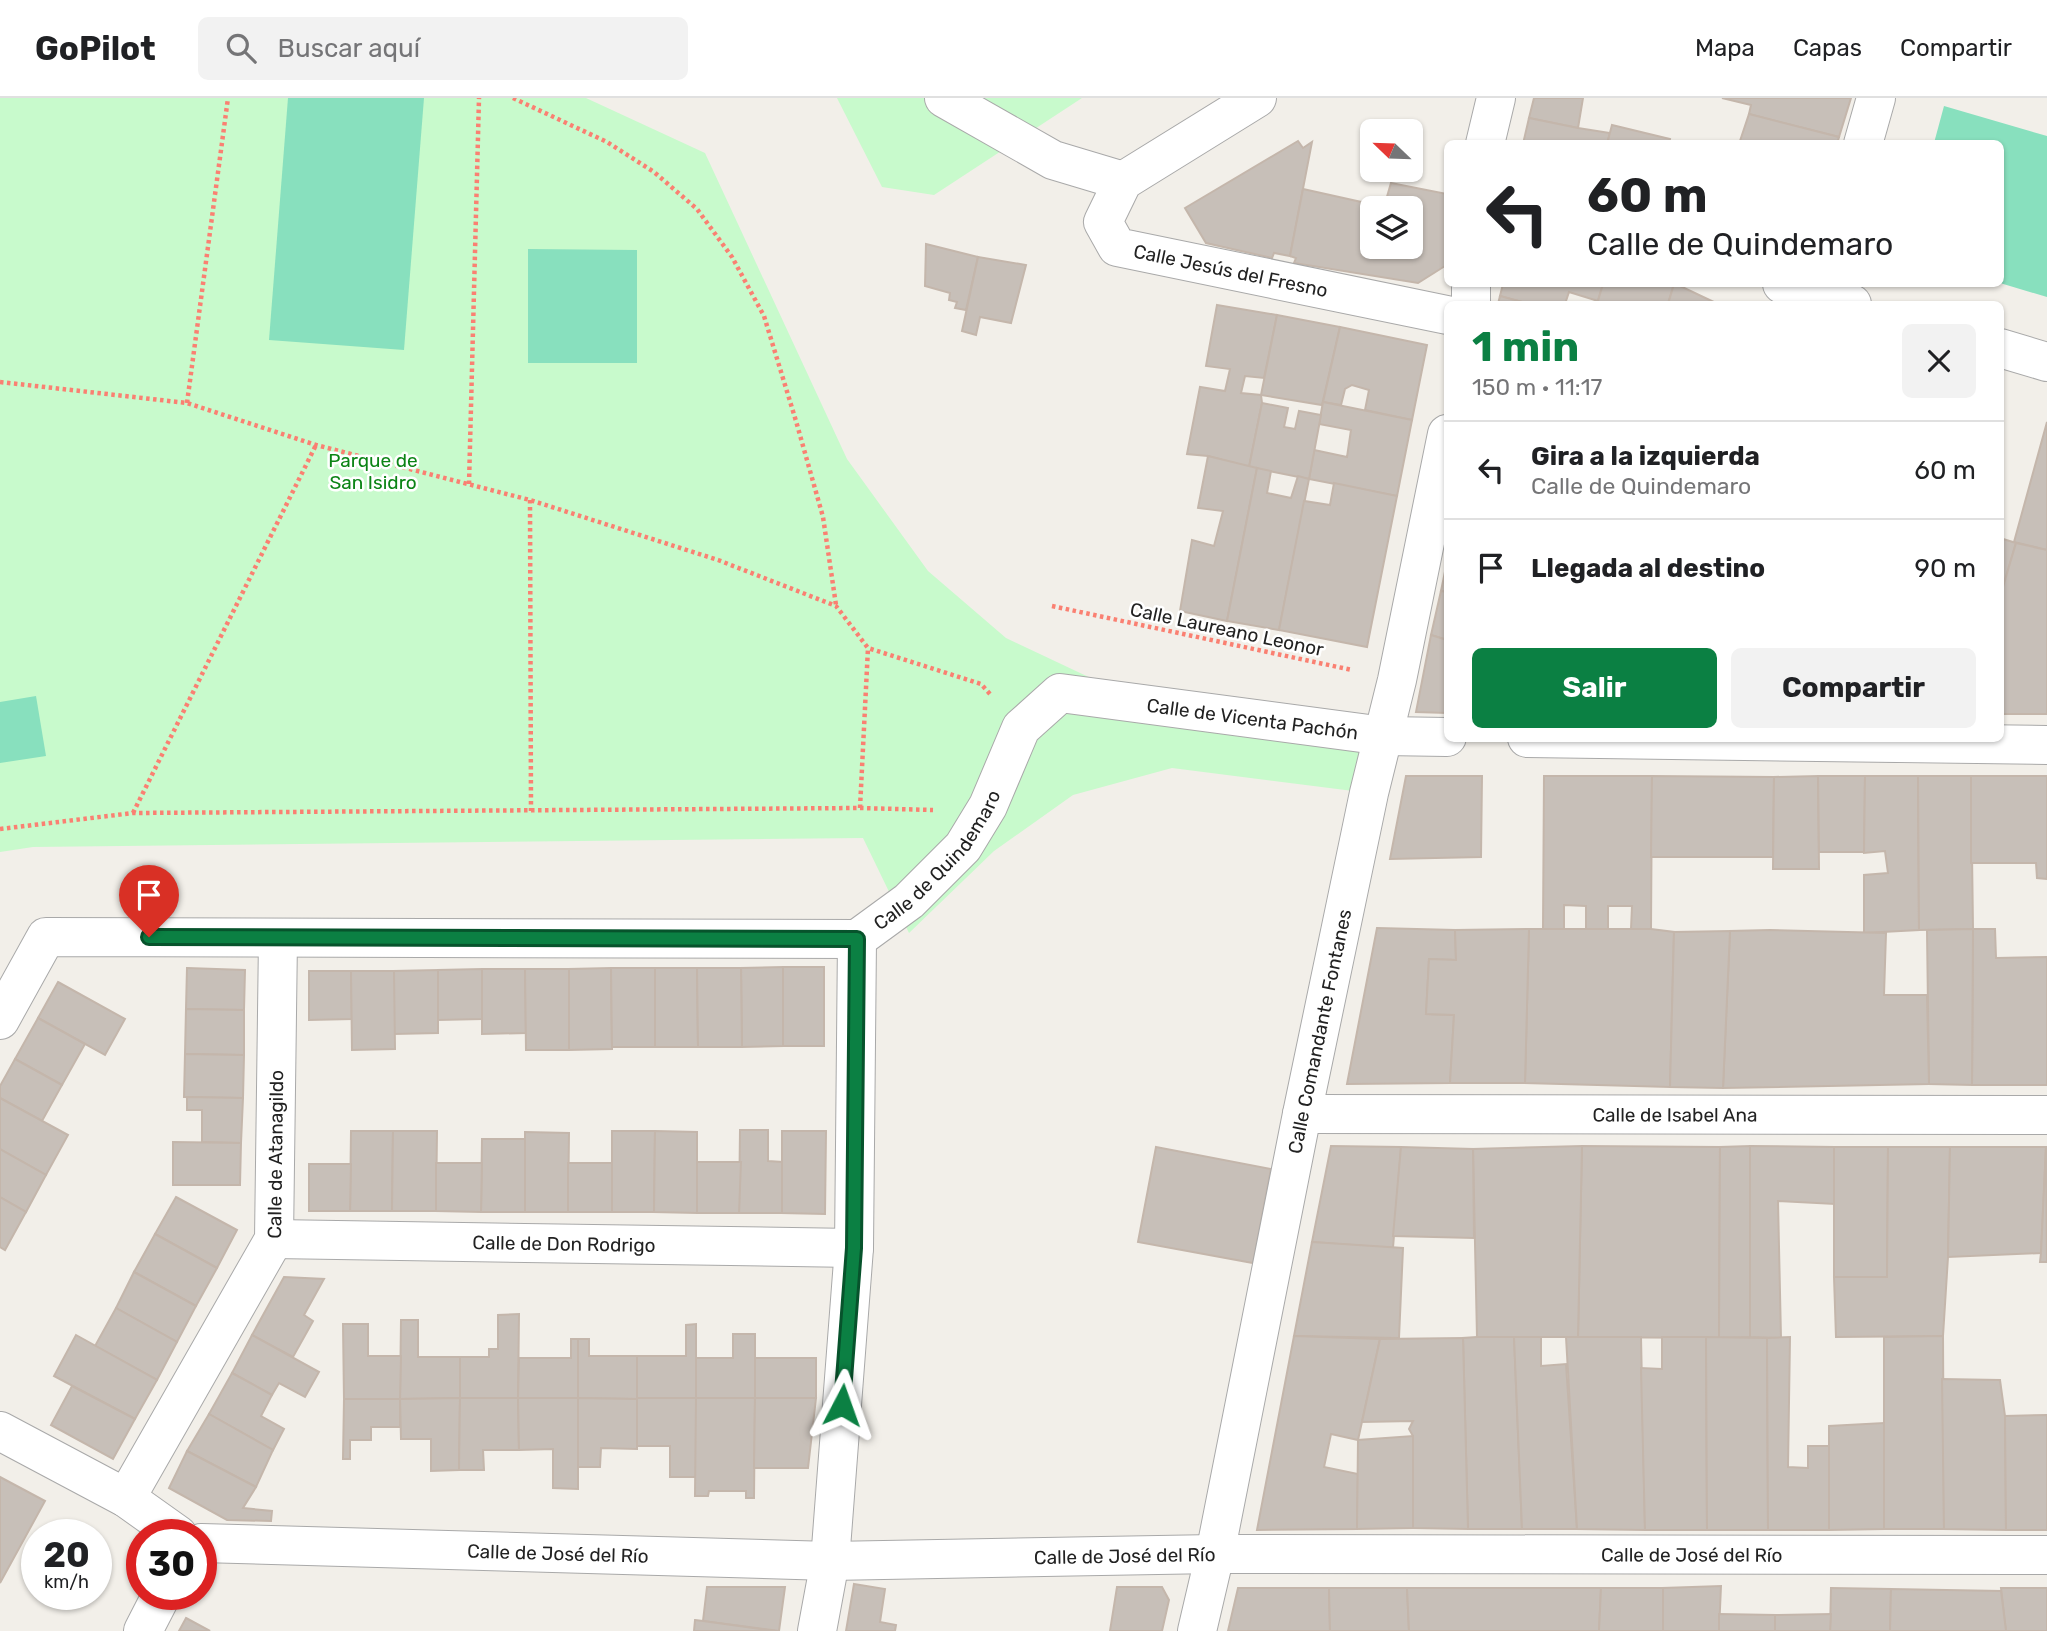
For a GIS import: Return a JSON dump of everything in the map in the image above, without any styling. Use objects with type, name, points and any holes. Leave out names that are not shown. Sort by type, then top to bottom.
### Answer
[{"type":"street","points":[[944,98],[1053,160],[1123,181],[1257,98]]},
{"type":"street","points":[[1486,140],[1496,98]]},
{"type":"street","points":[[1864,140],[1876,98]]},
{"type":"street","name":"Calle Jesús del Fresno","points":[[1123,181],[1103,222],[1117,247],[1444,314]]},
{"type":"street","points":[[1793,287],[1828,297]]},
{"type":"street","points":[[2004,349],[2047,362]]},
{"type":"street","name":"Calle Comandante Fontanes","points":[[1198,1631],[1302,1114],[1369,793],[1397,680],[1444,449]]},
{"type":"street","name":"Calle de Quindemaro","points":[[0,1020],[46,937],[857,939],[909,901],[963,847],[988,806],[1021,728],[1060,693]]},
{"type":"street","name":"Calle de Vicenta Pachón","points":[[1060,693],[1384,736],[1444,737]]},
{"type":"street","points":[[1832,742],[2047,745]]},
{"type":"street","name":"Calle de Atanagildo","points":[[126,1498],[274,1239],[278,938]]},
{"type":"street","points":[[817,1631],[830,1562],[854,1248],[857,939]]},
{"type":"street","name":"Calle de Isabel Ana","points":[[1302,1114],[2047,1115]]},
{"type":"street","name":"Calle de Don Rodrigo","points":[[274,1239],[854,1248]]},
{"type":"street","points":[[0,1431],[126,1498],[156,1519]]},
{"type":"street","name":"Calle de José del Río","points":[[217,1544],[830,1562],[1215,1553],[2047,1555]]},
{"type":"street","points":[[143,1631],[154,1610]]},
{"type":"path","points":[[187,402],[228,98]]},
{"type":"path","points":[[469,484],[479,98]]},
{"type":"path","points":[[513,98],[607,142],[654,172],[697,209],[732,257],[764,316],[823,517],[836,606],[868,648],[981,684],[1021,728]]},
{"type":"path","points":[[0,382],[187,402],[316,445],[530,500],[718,560],[836,606]]},
{"type":"path","points":[[133,813],[316,445]]},
{"type":"path","points":[[530,500],[531,811]]},
{"type":"path","name":"Calle Laureano Leonor","points":[[1052,606],[1397,680]]},
{"type":"path","points":[[860,808],[868,648]]},
{"type":"path","points":[[0,829],[133,813],[860,808],[939,810],[988,806]]},
{"type":"green space","name":"Parque de San Isidro","points":[[0,98],[586,98],[705,153],[847,459],[928,571],[1006,638],[1095,680],[1388,719],[1369,793],[1172,768],[1073,795],[994,851],[909,933],[863,838],[33,847],[0,852]]},
{"type":"green space","points":[[288,98],[424,98],[404,350],[269,340]]},
{"type":"green space","points":[[837,98],[1082,98],[934,195],[882,187]]},
{"type":"green space","points":[[1944,106],[2047,136],[2047,297],[2004,284],[2004,140],[1935,140]]},
{"type":"green space","points":[[528,249],[637,250],[637,363],[528,363]]},
{"type":"green space","points":[[36,696],[46,756],[0,763],[0,702]]},
{"type":"building","points":[[1534,98],[1583,98],[1578,128],[1529,118]]},
{"type":"building","points":[[1722,98],[1851,98],[1839,137],[1749,114],[1751,105]]},
{"type":"building","points":[[1749,114],[1839,137],[1838,140],[1740,140]]},
{"type":"building","points":[[1529,118],[1610,133],[1608,140],[1524,140]]},
{"type":"building","points":[[1612,125],[1670,139],[1670,140],[1608,140]]},
{"type":"building","points":[[1298,141],[1303,148],[1312,142],[1290,256],[1274,253],[1272,258],[1206,243],[1185,208]]},
{"type":"building","points":[[1391,183],[1444,193],[1444,267],[1418,283],[1294,263],[1296,258],[1290,256],[1303,189],[1360,202],[1360,259],[1423,259],[1423,196],[1387,196]]},
{"type":"building","points":[[926,244],[978,257],[966,310],[955,308],[957,302],[949,300],[950,293],[925,286]]},
{"type":"building","points":[[978,257],[1026,265],[1011,323],[980,317],[976,335],[962,331]]},
{"type":"building","points":[[1502,287],[1602,287],[1598,301],[1569,292],[1566,301],[1519,301],[1500,296]]},
{"type":"building","points":[[1602,287],[1673,287],[1669,301],[1598,301]]},
{"type":"building","points":[[1673,287],[1682,287],[1712,301],[1669,301]]},
{"type":"building","points":[[1500,296],[1519,301],[1499,301]]},
{"type":"building","points":[[1217,305],[1277,315],[1264,378],[1245,376],[1241,393],[1261,395],[1262,403],[1249,467],[1208,456],[1187,454],[1200,387],[1225,391],[1230,369],[1206,366]]},
{"type":"building","points":[[1277,315],[1340,327],[1322,405],[1261,395]]},
{"type":"building","points":[[1340,327],[1427,345],[1412,420],[1365,410],[1369,390],[1352,385],[1345,389],[1341,405],[1323,402]]},
{"type":"building","points":[[1323,402],[1412,420],[1397,496],[1309,479],[1314,450],[1347,457],[1351,430],[1319,424]]},
{"type":"building","points":[[1262,403],[1288,408],[1284,427],[1295,429],[1299,411],[1321,415],[1309,479],[1249,467]]},
{"type":"building","points":[[2047,422],[2047,550],[2014,542]]},
{"type":"building","points":[[1208,456],[1257,468],[1227,621],[1180,611],[1192,540],[1214,546],[1223,511],[1198,508]]},
{"type":"building","points":[[1257,468],[1271,471],[1267,493],[1291,498],[1298,476],[1309,479],[1279,630],[1227,621]]},
{"type":"building","points":[[1334,483],[1397,496],[1367,647],[1279,630],[1304,501],[1330,505]]},
{"type":"building","points":[[2004,539],[2016,543],[2004,584]]},
{"type":"building","points":[[2016,543],[2047,550],[2047,714],[2004,714],[2004,584]]},
{"type":"building","points":[[1441,591],[1444,592],[1444,639],[1431,635]]},
{"type":"building","points":[[1431,635],[1444,639],[1444,713],[1416,712]]},
{"type":"building","points":[[1406,776],[1482,776],[1481,857],[1390,859]]},
{"type":"building","points":[[1544,776],[1652,776],[1651,929],[1631,929],[1632,906],[1608,906],[1608,929],[1586,929],[1586,906],[1564,905],[1564,929],[1543,929]]},
{"type":"building","points":[[1652,776],[1774,777],[1773,857],[1651,857]]},
{"type":"building","points":[[1818,776],[1819,869],[1773,869],[1774,777]]},
{"type":"building","points":[[1818,776],[1865,776],[1864,852],[1819,852]]},
{"type":"building","points":[[1865,776],[1918,776],[1919,930],[1864,933],[1864,875],[1888,873],[1885,851],[1864,853]]},
{"type":"building","points":[[1918,776],[1971,776],[1973,929],[1919,930]]},
{"type":"building","points":[[1971,776],[2047,776],[2047,879],[2037,878],[2036,863],[1971,863]]},
{"type":"building","points":[[1377,928],[1455,930],[1456,960],[1429,959],[1426,1014],[1454,1015],[1450,1083],[1347,1084]]},
{"type":"building","points":[[1529,929],[1651,929],[1674,932],[1670,1087],[1525,1083]]},
{"type":"building","points":[[1529,929],[1525,1083],[1450,1083],[1454,1015],[1426,1014],[1429,959],[1456,960],[1455,930]]},
{"type":"building","points":[[1973,929],[1995,929],[1996,958],[2047,957],[2047,1085],[1972,1085]]},
{"type":"building","points":[[1973,929],[1972,1085],[1929,1084],[1927,930]]},
{"type":"building","points":[[1730,931],[1886,933],[1884,995],[1927,995],[1929,1084],[1723,1088]]},
{"type":"building","points":[[1730,931],[1723,1088],[1670,1087],[1674,932]]},
{"type":"building","points":[[783,967],[783,1046],[742,1047],[741,968]]},
{"type":"building","points":[[783,967],[824,967],[824,1046],[783,1046]]},
{"type":"building","points":[[187,968],[245,970],[244,1010],[186,1009]]},
{"type":"building","points":[[611,968],[612,1049],[569,1050],[569,969]]},
{"type":"building","points":[[611,968],[655,968],[655,1047],[612,1047]]},
{"type":"building","points":[[655,968],[697,968],[698,1047],[655,1047]]},
{"type":"building","points":[[697,968],[741,968],[742,1047],[698,1047]]},
{"type":"building","points":[[482,969],[482,1019],[438,1020],[438,970]]},
{"type":"building","points":[[482,969],[525,969],[526,1033],[482,1034]]},
{"type":"building","points":[[525,969],[569,969],[569,1050],[526,1050]]},
{"type":"building","points":[[438,970],[438,1033],[394,1034],[394,971]]},
{"type":"building","points":[[309,971],[351,971],[352,1019],[309,1020]]},
{"type":"building","points":[[351,971],[394,971],[395,1049],[352,1050]]},
{"type":"building","points":[[58,982],[125,1019],[105,1055],[38,1018]]},
{"type":"building","points":[[186,1009],[244,1010],[244,1055],[185,1054]]},
{"type":"building","points":[[38,1018],[85,1044],[62,1085],[15,1059]]},
{"type":"building","points":[[185,1054],[244,1055],[243,1098],[184,1097]]},
{"type":"building","points":[[15,1059],[62,1085],[42,1121],[0,1098],[0,1086]]},
{"type":"building","points":[[187,1097],[243,1098],[241,1143],[202,1142],[202,1110],[187,1110]]},
{"type":"building","points":[[0,1098],[68,1135],[46,1175],[0,1149]]},
{"type":"building","points":[[740,1130],[768,1130],[768,1161],[782,1162],[782,1213],[739,1213]]},
{"type":"building","points":[[351,1131],[393,1131],[392,1211],[350,1211]]},
{"type":"building","points":[[393,1131],[437,1131],[436,1211],[392,1211]]},
{"type":"building","points":[[612,1131],[655,1131],[654,1212],[612,1212]]},
{"type":"building","points":[[655,1131],[697,1132],[697,1213],[654,1212]]},
{"type":"building","points":[[782,1131],[826,1131],[825,1214],[782,1213]]},
{"type":"building","points":[[525,1132],[569,1133],[568,1212],[525,1212]]},
{"type":"building","points":[[482,1139],[525,1139],[525,1212],[481,1212]]},
{"type":"building","points":[[173,1142],[241,1143],[240,1185],[173,1185]]},
{"type":"building","points":[[1331,1146],[1401,1147],[1393,1248],[1312,1242]]},
{"type":"building","points":[[1582,1146],[1720,1147],[1719,1338],[1578,1337]]},
{"type":"building","points":[[1582,1146],[1578,1337],[1477,1337],[1473,1149]]},
{"type":"building","points":[[1750,1146],[1834,1147],[1835,1204],[1778,1201],[1781,1338],[1750,1337]]},
{"type":"building","points":[[1750,1146],[1750,1337],[1719,1338],[1720,1147]]},
{"type":"building","points":[[1156,1147],[1271,1169],[1253,1263],[1138,1242]]},
{"type":"building","points":[[1401,1147],[1473,1149],[1474,1238],[1393,1236]]},
{"type":"building","points":[[1834,1147],[1888,1147],[1887,1277],[1834,1277]]},
{"type":"building","points":[[1888,1147],[1950,1147],[1943,1336],[1836,1337],[1834,1277],[1887,1277]]},
{"type":"building","points":[[1950,1147],[2046,1147],[2041,1253],[1948,1257]]},
{"type":"building","points":[[2046,1147],[2047,1262],[2040,1262],[2041,1253]]},
{"type":"building","points":[[0,1149],[46,1175],[26,1212],[0,1197]]},
{"type":"building","points":[[697,1162],[741,1162],[739,1213],[697,1213]]},
{"type":"building","points":[[436,1163],[482,1163],[481,1212],[436,1211]]},
{"type":"building","points":[[568,1163],[612,1163],[612,1212],[568,1212]]},
{"type":"building","points":[[309,1164],[351,1164],[350,1211],[309,1211]]},
{"type":"building","points":[[0,1197],[26,1212],[5,1250],[0,1247]]},
{"type":"building","points":[[176,1197],[237,1230],[217,1268],[155,1234]]},
{"type":"building","points":[[155,1234],[217,1268],[196,1306],[134,1272]]},
{"type":"building","points":[[1312,1242],[1403,1248],[1399,1338],[1294,1336]]},
{"type":"building","points":[[134,1272],[196,1306],[177,1342],[116,1308]]},
{"type":"building","points":[[284,1277],[324,1279],[304,1315],[313,1321],[293,1357],[252,1335]]},
{"type":"building","points":[[116,1308],[177,1342],[157,1380],[95,1346]]},
{"type":"building","points":[[519,1314],[518,1398],[460,1398],[460,1357],[489,1357],[489,1349],[498,1349],[498,1315]]},
{"type":"building","points":[[401,1320],[418,1320],[418,1357],[460,1357],[460,1398],[400,1399]]},
{"type":"building","points":[[343,1324],[368,1324],[368,1356],[401,1356],[400,1399],[344,1399]]},
{"type":"building","points":[[696,1324],[696,1398],[637,1398],[637,1356],[686,1356],[686,1325]]},
{"type":"building","points":[[733,1334],[755,1334],[755,1398],[696,1398],[696,1358],[733,1358]]},
{"type":"building","points":[[76,1335],[157,1380],[135,1419],[54,1376]]},
{"type":"building","points":[[252,1335],[319,1372],[305,1397],[279,1383],[272,1395],[232,1373]]},
{"type":"building","points":[[1294,1336],[1380,1339],[1358,1440],[1331,1434],[1324,1467],[1358,1474],[1357,1529],[1257,1530]]},
{"type":"building","points":[[1943,1336],[1944,1529],[1884,1529],[1884,1337]]},
{"type":"building","points":[[1514,1337],[1522,1529],[1468,1529],[1463,1338]]},
{"type":"building","points":[[1514,1337],[1541,1337],[1541,1366],[1566,1364],[1577,1529],[1522,1529]]},
{"type":"building","points":[[1566,1337],[1641,1337],[1645,1530],[1577,1529]]},
{"type":"building","points":[[1662,1337],[1706,1337],[1707,1530],[1645,1530],[1641,1368],[1662,1369]]},
{"type":"building","points":[[1706,1337],[1767,1338],[1768,1530],[1707,1530]]},
{"type":"building","points":[[1790,1337],[1788,1467],[1808,1468],[1808,1446],[1830,1446],[1829,1530],[1768,1530],[1767,1338]]},
{"type":"building","points":[[1463,1338],[1468,1529],[1413,1528],[1413,1436],[1409,1429],[1413,1421],[1362,1422],[1380,1339]]},
{"type":"building","points":[[571,1339],[578,1339],[578,1398],[518,1398],[519,1358],[571,1358]]},
{"type":"building","points":[[578,1339],[589,1339],[589,1356],[637,1356],[637,1399],[578,1398]]},
{"type":"building","points":[[755,1358],[816,1358],[816,1398],[755,1398]]},
{"type":"building","points":[[232,1373],[272,1395],[261,1416],[284,1429],[273,1450],[209,1414]]},
{"type":"building","points":[[1942,1379],[2000,1380],[2005,1416],[2006,1530],[1944,1529]]},
{"type":"building","points":[[72,1386],[135,1419],[113,1459],[51,1425]]},
{"type":"building","points":[[460,1398],[459,1470],[431,1471],[431,1439],[401,1439],[400,1399]]},
{"type":"building","points":[[460,1398],[518,1398],[519,1450],[483,1450],[484,1470],[459,1470]]},
{"type":"building","points":[[518,1398],[578,1398],[578,1489],[553,1488],[553,1449],[519,1450]]},
{"type":"building","points":[[578,1398],[637,1399],[637,1449],[601,1448],[600,1467],[578,1467]]},
{"type":"building","points":[[637,1398],[696,1398],[696,1477],[670,1477],[670,1446],[637,1446]]},
{"type":"building","points":[[696,1398],[755,1398],[754,1498],[746,1498],[746,1491],[709,1491],[708,1496],[695,1496]]},
{"type":"building","points":[[755,1398],[816,1398],[808,1468],[754,1468]]},
{"type":"building","points":[[344,1399],[400,1399],[400,1427],[371,1427],[371,1440],[350,1440],[350,1459],[343,1459]]},
{"type":"building","points":[[209,1414],[273,1450],[256,1487],[187,1451]]},
{"type":"building","points":[[2047,1415],[2047,1530],[2006,1530],[2005,1416]]},
{"type":"building","points":[[1884,1423],[1884,1529],[1829,1530],[1829,1426]]},
{"type":"building","points":[[1413,1436],[1413,1528],[1357,1529],[1358,1440]]},
{"type":"building","points":[[187,1451],[256,1487],[243,1508],[272,1511],[271,1521],[227,1520],[169,1488]]},
{"type":"building","points":[[0,1477],[45,1501],[35,1519],[21,1519],[21,1545],[0,1583]]},
{"type":"building","points":[[854,1584],[885,1589],[880,1622],[896,1625],[895,1631],[846,1631]]},
{"type":"building","points":[[1721,1586],[1719,1631],[1663,1631],[1663,1588]]},
{"type":"building","points":[[707,1587],[785,1587],[779,1631],[703,1621]]},
{"type":"building","points":[[1117,1587],[1162,1587],[1169,1600],[1162,1631],[1110,1631]]},
{"type":"building","points":[[1238,1588],[1329,1588],[1330,1631],[1228,1631]]},
{"type":"building","points":[[1329,1588],[1407,1588],[1409,1631],[1330,1631]]},
{"type":"building","points":[[1407,1588],[1601,1588],[1599,1631],[1409,1631]]},
{"type":"building","points":[[1601,1588],[1663,1588],[1663,1631],[1599,1631]]},
{"type":"building","points":[[1831,1588],[1891,1589],[1890,1631],[1830,1631]]},
{"type":"building","points":[[2001,1588],[2047,1588],[2047,1631],[2006,1631]]},
{"type":"building","points":[[1891,1589],[2001,1591],[2006,1631],[1890,1631]]},
{"type":"building","points":[[1719,1614],[1775,1615],[1775,1631],[1719,1631]]},
{"type":"building","points":[[1831,1614],[1830,1631],[1775,1631],[1775,1615]]},
{"type":"building","points":[[186,1618],[210,1631],[179,1631]]},
{"type":"building","points":[[695,1620],[703,1621],[775,1631],[694,1631]]},
{"type":"route","points":[[149,937],[857,939],[854,1248],[842,1405]]}]
